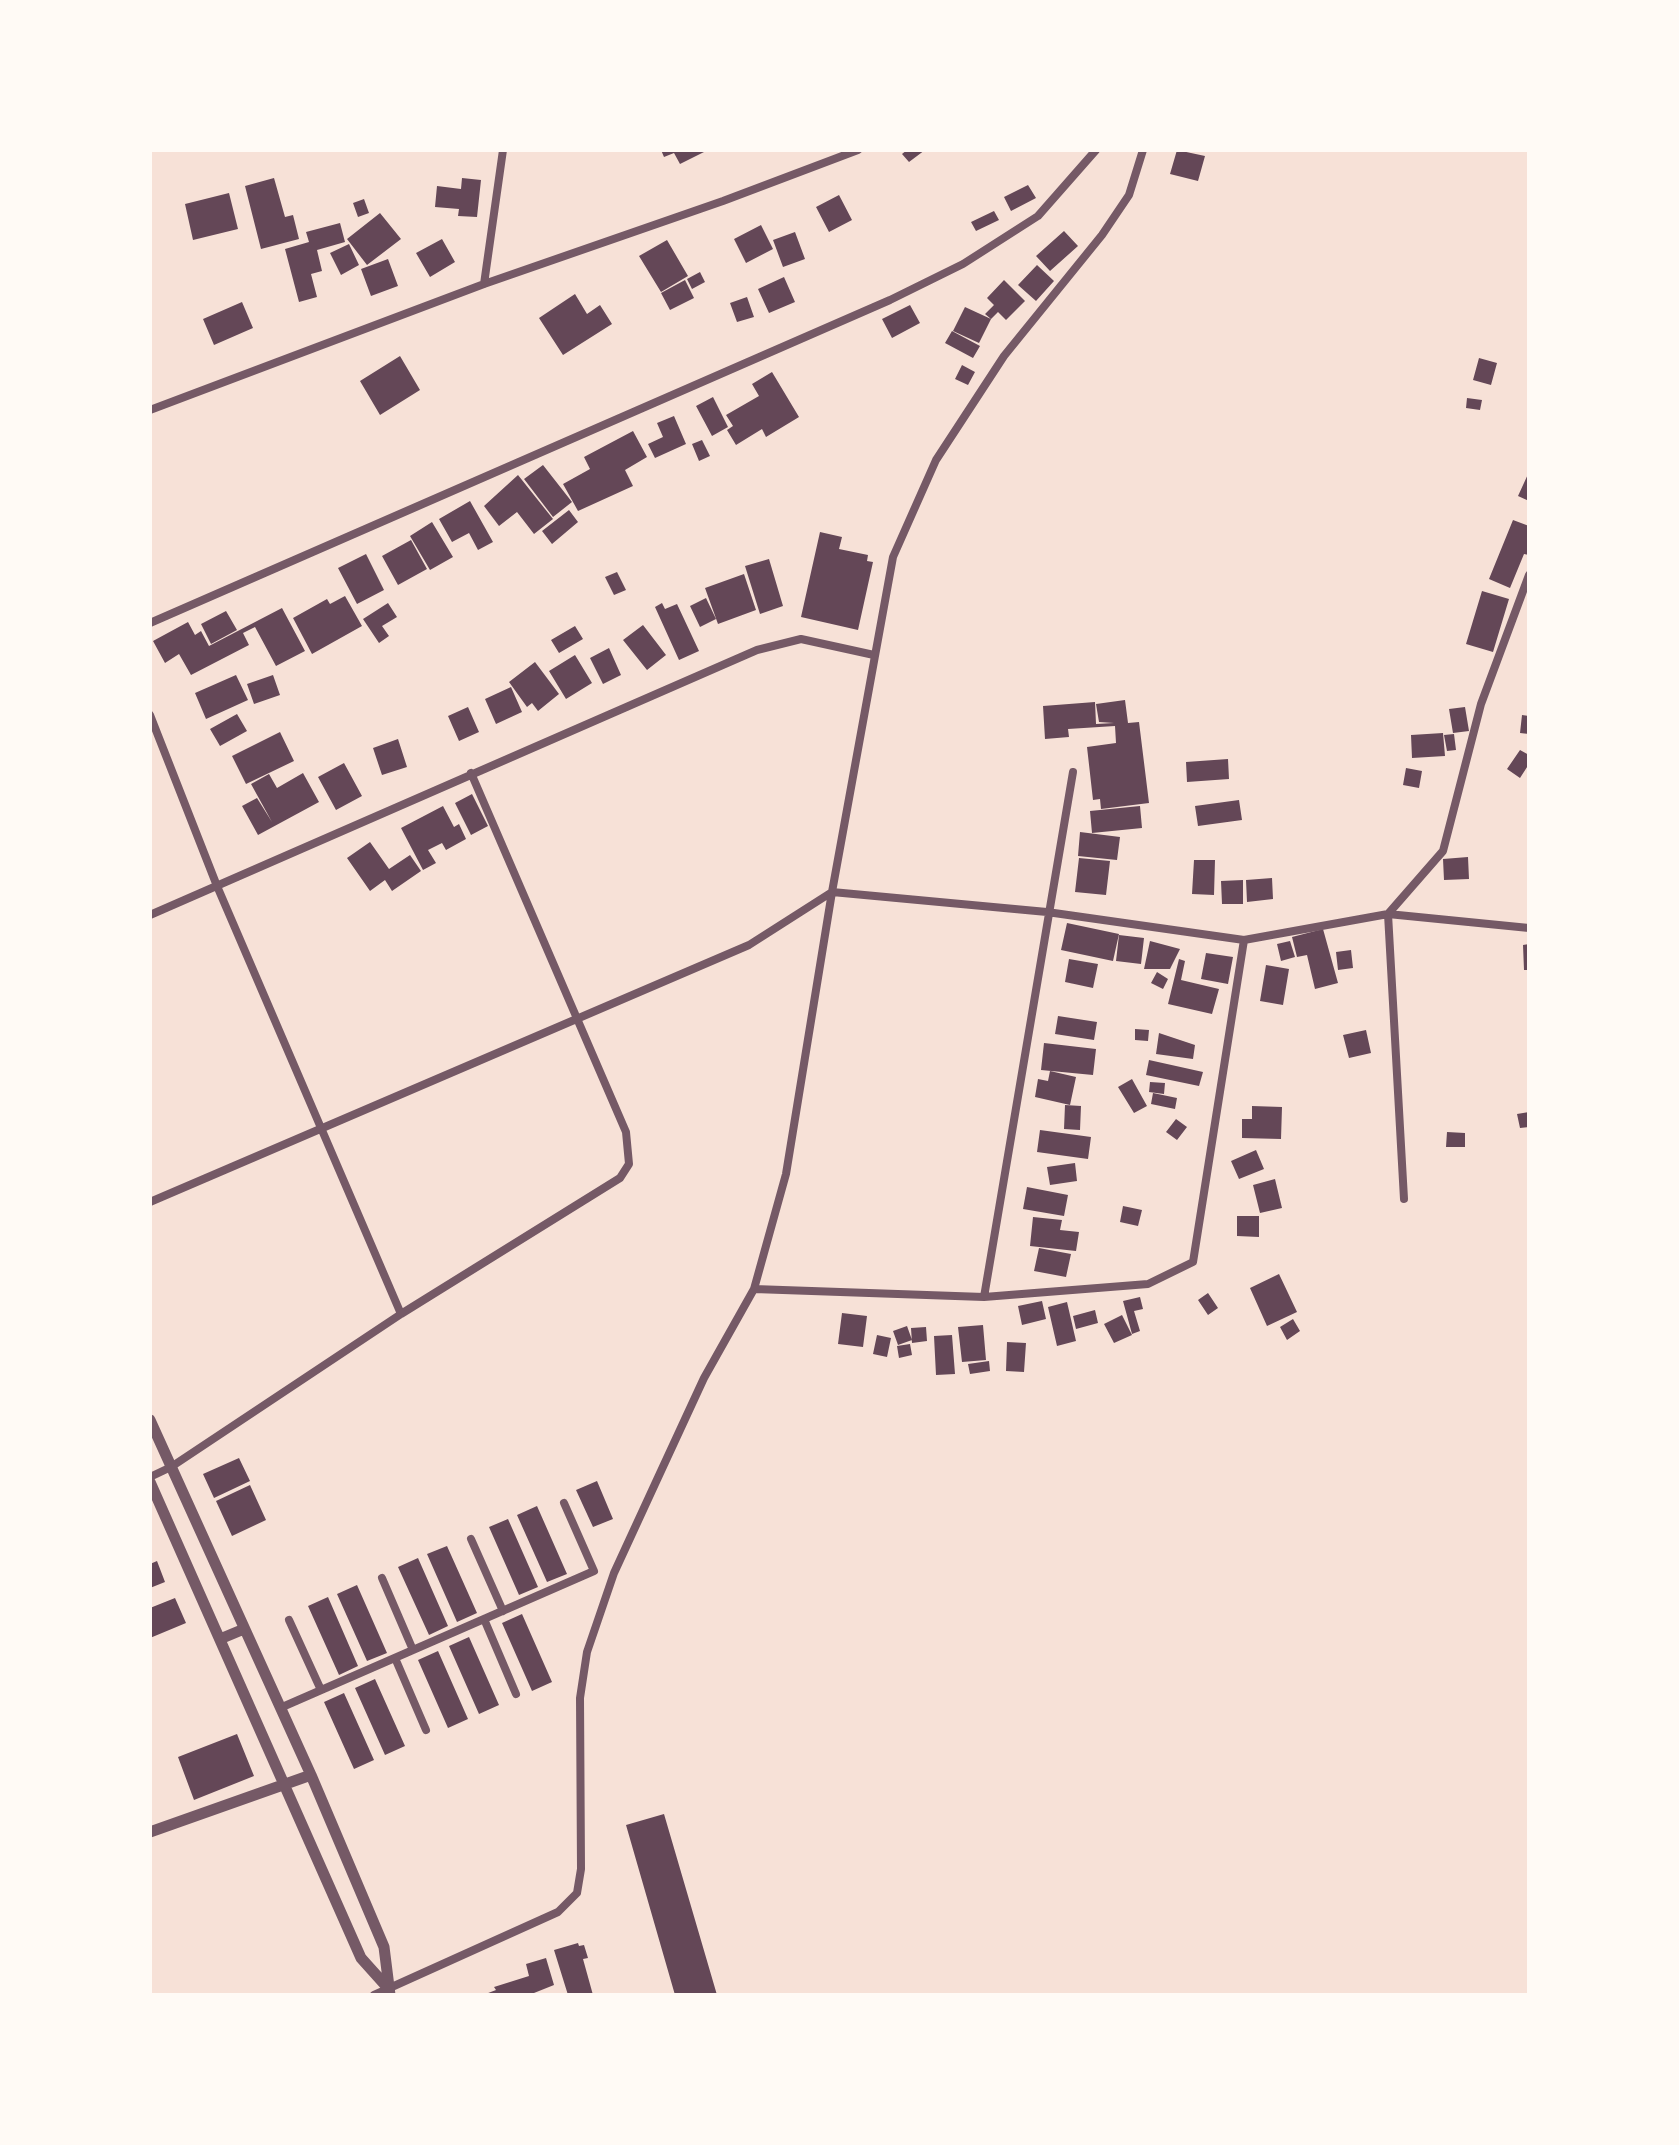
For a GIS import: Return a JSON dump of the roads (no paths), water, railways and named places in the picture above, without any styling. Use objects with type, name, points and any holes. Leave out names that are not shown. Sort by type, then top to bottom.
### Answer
[{"type":"street","points":[[484,284],[503,150]]},
{"type":"street","points":[[150,410],[484,284],[723,201],[858,150]]},
{"type":"street","points":[[150,623],[890,300],[963,264],[1038,216],[1096,150]]},
{"type":"street","points":[[374,1995],[389,1991],[558,1912],[577,1893],[581,1869],[580,1698],[587,1652],[614,1573],[704,1378],[754,1289],[786,1174],[832,892],[893,557],[936,460],[1004,356],[1102,235],[1129,195],[1143,150]]},
{"type":"street","points":[[1404,1199],[1388,914],[1443,851],[1481,704],[1529,575]]},
{"type":"street","points":[[150,915],[757,650],[801,639],[874,655]]},
{"type":"street","points":[[150,715],[217,886],[401,1314]]},
{"type":"street","points":[[984,1297],[1073,772]]},
{"type":"street","points":[[389,1991],[361,1958],[150,1480],[401,1314],[620,1178],[629,1164],[626,1132],[471,773]]},
{"type":"street","points":[[150,1202],[576,1022],[749,945],[832,892],[1047,912],[1244,940],[1388,914],[1529,928]]},
{"type":"street","points":[[754,1289],[984,1297],[1148,1284],[1193,1262],[1244,940]]},
{"type":"street","points":[[150,1420],[311,1775],[384,1947],[389,1991]]},
{"type":"street","points":[[280,1708],[594,1571],[564,1503]]},
{"type":"street","points":[[471,1539],[503,1611]]},
{"type":"street","points":[[382,1578],[413,1650]]},
{"type":"street","points":[[484,1619],[516,1694]]},
{"type":"street","points":[[289,1620],[321,1690]]},
{"type":"street","points":[[220,1639],[244,1629]]},
{"type":"street","points":[[395,1658],[426,1730]]},
{"type":"street","points":[[150,1832],[311,1775]]}]
